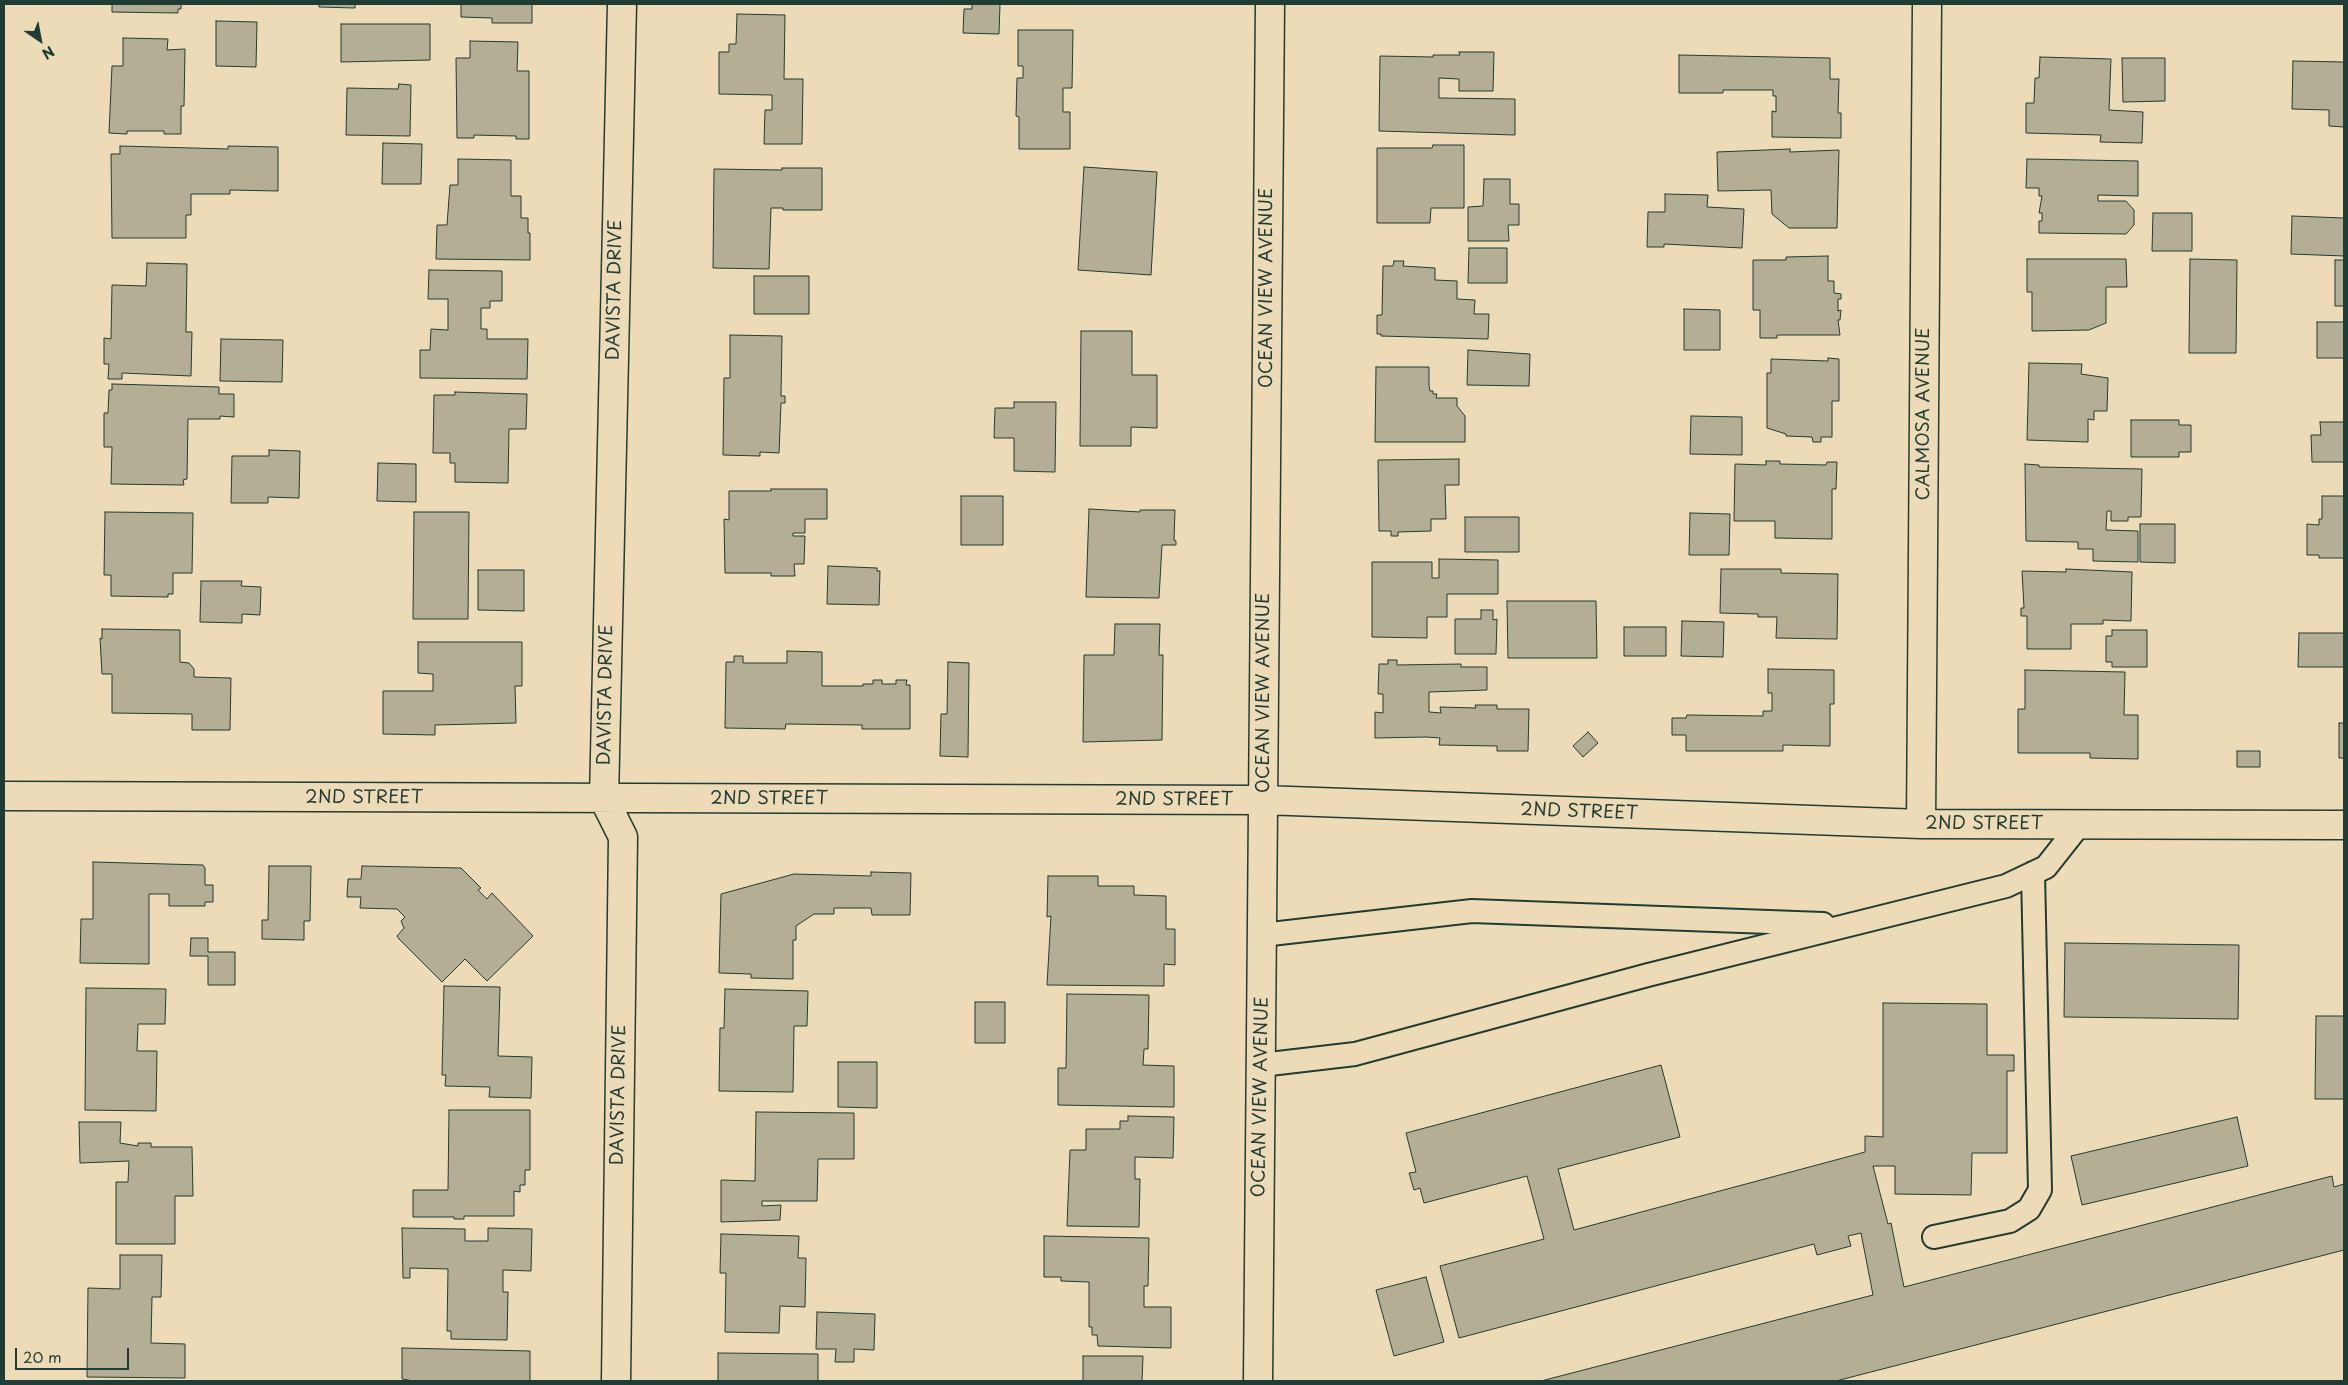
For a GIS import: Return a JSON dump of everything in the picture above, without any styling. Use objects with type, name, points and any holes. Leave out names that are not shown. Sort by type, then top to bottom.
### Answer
[{"type":"street","name":"DAVISTA DRIVE","points":[[616,1381],[623,837],[604,799],[622,4]]},
{"type":"street","name":"OCEAN VIEW AVENUE","points":[[1258,1381],[1270,4]]},
{"type":"street","name":"CALMOSA AVENUE","points":[[1921,824],[1927,4]]},
{"type":"street","name":"2ND STREET","points":[[4,796],[1263,800],[1921,824],[2344,825]]},
{"type":"lane","points":[[1261,1065],[1355,1054],[1648,975],[2006,886],[2046,867],[2080,824]]},
{"type":"lane","points":[[1934,1237],[2010,1221],[2028,1208],[2040,1190],[2033,873]]},
{"type":"lane","points":[[1262,935],[1472,910],[1849,925]]},
{"type":"building","points":[[112,4],[181,4],[181,9],[178,9],[178,13],[112,12]]},
{"type":"building","points":[[319,4],[355,4],[355,8],[319,7]]},
{"type":"building","points":[[461,4],[532,4],[532,23],[492,23],[492,18],[461,17]]},
{"type":"building","points":[[972,4],[1000,4],[999,34],[963,33],[964,9],[972,9]]},
{"type":"building","points":[[737,14],[785,15],[784,79],[803,79],[802,144],[764,144],[765,110],[772,110],[772,95],[719,94],[719,52],[729,52],[729,44],[736,44]]},
{"type":"building","points":[[216,21],[257,22],[256,67],[216,66]]},
{"type":"building","points":[[341,24],[430,24],[430,60],[341,62]]},
{"type":"building","points":[[1018,30],[1073,30],[1072,88],[1063,88],[1063,112],[1070,112],[1070,149],[1019,149],[1019,117],[1016,116],[1017,78],[1023,78],[1023,66],[1018,66]]},
{"type":"building","points":[[123,38],[168,39],[167,50],[185,49],[184,106],[181,106],[181,134],[164,134],[164,131],[127,131],[127,134],[109,133],[112,66],[123,66]]},
{"type":"building","points":[[470,41],[518,42],[517,71],[529,71],[529,139],[516,139],[516,136],[474,135],[474,138],[457,138],[456,58],[470,58]]},
{"type":"building","points":[[1459,52],[1494,52],[1493,91],[1459,91],[1459,79],[1439,78],[1439,98],[1515,99],[1515,135],[1379,131],[1380,56],[1433,57],[1433,55],[1460,55]]},
{"type":"building","points":[[1679,55],[1830,58],[1830,79],[1839,79],[1838,113],[1841,113],[1841,138],[1772,137],[1772,111],[1776,112],[1776,96],[1773,96],[1773,90],[1723,90],[1723,93],[1679,93]]},
{"type":"building","points":[[2040,57],[2111,59],[2109,110],[2143,112],[2142,143],[2100,142],[2101,135],[2026,133],[2026,103],[2034,103],[2035,78],[2039,78]]},
{"type":"building","points":[[2122,58],[2165,58],[2165,101],[2123,102]]},
{"type":"building","points":[[2293,61],[2344,62],[2344,127],[2329,126],[2329,110],[2292,109]]},
{"type":"building","points":[[399,84],[411,85],[410,136],[346,135],[347,88],[398,89]]},
{"type":"building","points":[[383,143],[422,144],[421,184],[382,184]]},
{"type":"building","points":[[1433,145],[1464,145],[1464,208],[1431,208],[1430,223],[1377,223],[1377,148],[1432,148]]},
{"type":"building","points":[[120,146],[228,149],[228,146],[278,147],[278,191],[230,190],[230,194],[191,194],[191,215],[186,215],[186,238],[112,238],[111,154],[120,154]]},
{"type":"building","points":[[1790,149],[1790,152],[1839,150],[1837,228],[1789,228],[1772,214],[1771,190],[1718,191],[1717,152]]},
{"type":"building","points":[[458,159],[511,160],[511,196],[521,196],[521,218],[528,218],[530,260],[436,259],[437,225],[447,225],[450,185],[458,185]]},
{"type":"building","points":[[2027,159],[2138,161],[2138,196],[2098,195],[2098,201],[2126,201],[2134,210],[2134,225],[2126,234],[2039,233],[2039,221],[2042,221],[2042,213],[2039,213],[2042,196],[2039,196],[2039,188],[2026,188]]},
{"type":"building","points":[[1084,167],[1157,172],[1151,275],[1078,270]]},
{"type":"building","points":[[782,168],[822,168],[822,210],[783,210],[783,208],[771,208],[769,269],[713,268],[714,169],[782,170]]},
{"type":"building","points":[[1484,179],[1510,179],[1510,204],[1519,204],[1519,225],[1508,225],[1509,241],[1468,241],[1468,207],[1483,206]]},
{"type":"building","points":[[1665,194],[1708,195],[1707,207],[1744,209],[1742,248],[1664,244],[1664,247],[1647,247],[1648,212],[1665,212]]},
{"type":"building","points":[[2153,213],[2192,213],[2192,251],[2152,251]]},
{"type":"building","points":[[2292,216],[2344,218],[2344,256],[2291,254]]},
{"type":"building","points":[[1469,248],[1507,248],[1507,283],[1468,283]]},
{"type":"building","points":[[1828,256],[1828,281],[1834,281],[1834,293],[1841,294],[1841,299],[1838,299],[1838,311],[1841,310],[1840,320],[1838,320],[1840,335],[1777,335],[1777,338],[1760,338],[1760,310],[1753,310],[1753,260],[1786,260],[1786,257]]},
{"type":"building","points":[[2027,259],[2126,259],[2127,287],[2106,287],[2106,323],[2089,330],[2032,331],[2032,292],[2027,292]]},
{"type":"building","points":[[2190,259],[2237,260],[2236,353],[2189,353]]},
{"type":"building","points":[[2335,260],[2344,260],[2344,306],[2335,306]]},
{"type":"building","points":[[1394,261],[1404,261],[1403,266],[1435,268],[1435,280],[1457,281],[1457,299],[1475,300],[1474,314],[1489,314],[1488,339],[1381,336],[1381,334],[1377,334],[1377,315],[1382,315],[1383,266],[1393,266]]},
{"type":"building","points":[[147,263],[187,264],[186,332],[192,332],[191,376],[122,373],[122,379],[108,379],[109,364],[104,364],[104,338],[111,339],[112,285],[146,286]]},
{"type":"building","points":[[429,270],[502,271],[502,301],[490,301],[490,308],[481,308],[481,329],[487,329],[487,339],[528,339],[527,379],[420,378],[420,350],[430,350],[431,329],[448,330],[448,299],[428,299]]},
{"type":"building","points":[[754,276],[809,276],[809,314],[754,314]]},
{"type":"building","points":[[1684,309],[1720,310],[1720,350],[1684,350]]},
{"type":"building","points":[[2317,322],[2344,322],[2344,358],[2317,358]]},
{"type":"building","points":[[1081,331],[1132,331],[1132,375],[1157,375],[1157,428],[1131,427],[1131,446],[1080,446]]},
{"type":"building","points":[[730,335],[782,336],[781,396],[785,396],[785,403],[781,403],[779,453],[760,452],[760,456],[723,455],[724,378],[730,378]]},
{"type":"building","points":[[221,339],[283,340],[282,382],[220,381]]},
{"type":"building","points":[[1468,350],[1530,354],[1529,386],[1467,385]]},
{"type":"building","points":[[1828,358],[1839,359],[1839,401],[1832,401],[1832,437],[1821,437],[1821,442],[1813,442],[1812,437],[1786,436],[1786,434],[1767,428],[1767,373],[1771,373],[1771,359],[1828,361]]},
{"type":"building","points":[[2029,363],[2082,364],[2081,374],[2108,378],[2107,411],[2094,411],[2094,420],[2088,419],[2088,442],[2027,440]]},
{"type":"building","points":[[1376,367],[1429,367],[1430,391],[1433,391],[1433,394],[1437,394],[1436,398],[1457,398],[1457,406],[1465,416],[1465,442],[1375,442]]},
{"type":"building","points":[[112,384],[219,387],[219,394],[234,394],[234,417],[220,416],[220,419],[188,419],[187,479],[183,480],[184,485],[111,484],[112,447],[104,447],[104,413],[108,413],[109,390],[112,390]]},
{"type":"building","points":[[455,392],[527,394],[526,429],[509,429],[508,483],[455,482],[455,463],[450,463],[450,453],[433,453],[434,395],[455,395]]},
{"type":"building","points":[[1014,402],[1056,402],[1055,472],[1014,471],[1014,438],[994,438],[995,408],[1014,408]]},
{"type":"building","points":[[1691,416],[1742,417],[1742,455],[1690,454]]},
{"type":"building","points":[[2131,420],[2179,420],[2179,425],[2191,425],[2191,452],[2179,452],[2179,457],[2131,457]]},
{"type":"building","points":[[2320,422],[2344,422],[2344,462],[2312,462],[2311,435],[2321,435]]},
{"type":"building","points":[[269,450],[300,451],[299,498],[268,497],[268,503],[231,503],[232,456],[269,456]]},
{"type":"building","points":[[1459,459],[1459,485],[1445,485],[1446,519],[1431,519],[1431,531],[1398,532],[1398,536],[1391,536],[1391,531],[1379,531],[1378,460]]},
{"type":"building","points":[[1766,461],[1780,461],[1780,464],[1826,465],[1827,462],[1837,462],[1836,489],[1832,489],[1832,539],[1775,538],[1775,521],[1734,521],[1735,464],[1766,465]]},
{"type":"building","points":[[378,463],[416,464],[416,502],[377,501]]},
{"type":"building","points":[[2025,464],[2039,465],[2039,467],[2142,469],[2141,517],[2128,517],[2128,521],[2111,521],[2111,511],[2107,511],[2106,530],[2138,531],[2138,562],[2093,561],[2093,549],[2078,549],[2078,542],[2026,541]]},
{"type":"building","points":[[771,489],[827,489],[827,519],[805,519],[805,533],[793,533],[793,536],[805,536],[804,564],[794,564],[795,576],[771,576],[771,573],[725,573],[724,519],[729,520],[729,491],[771,491]]},
{"type":"building","points":[[961,496],[1003,496],[1003,545],[961,545]]},
{"type":"building","points":[[2322,496],[2344,496],[2344,558],[2319,558],[2319,555],[2307,555],[2307,524],[2319,525],[2319,519],[2322,519]]},
{"type":"building","points":[[1089,509],[1140,512],[1140,510],[1175,510],[1174,540],[1176,545],[1162,545],[1159,598],[1086,597]]},
{"type":"building","points":[[105,512],[193,513],[192,573],[173,573],[173,594],[168,594],[168,597],[111,596],[111,575],[104,575]]},
{"type":"building","points":[[414,512],[469,512],[468,619],[413,619]]},
{"type":"building","points":[[1690,513],[1730,514],[1729,555],[1689,555]]},
{"type":"building","points":[[1465,517],[1519,517],[1519,552],[1465,552]]},
{"type":"building","points":[[2140,524],[2175,524],[2175,563],[2140,562]]},
{"type":"building","points":[[1439,559],[1498,560],[1498,594],[1447,594],[1447,617],[1427,617],[1427,638],[1372,637],[1372,562],[1432,562],[1432,578],[1439,578]]},
{"type":"building","points":[[828,566],[877,568],[877,571],[880,571],[879,605],[827,604]]},
{"type":"building","points":[[1721,569],[1781,569],[1781,573],[1838,574],[1837,639],[1776,638],[1777,617],[1758,617],[1758,614],[1720,613]]},
{"type":"building","points":[[2066,569],[2132,572],[2131,621],[2103,620],[2103,624],[2071,624],[2071,649],[2027,649],[2027,616],[2021,616],[2021,608],[2024,608],[2022,571],[2066,572]]},
{"type":"building","points":[[478,570],[524,570],[524,611],[478,610]]},
{"type":"building","points":[[201,581],[242,581],[241,586],[261,587],[260,615],[242,614],[242,623],[200,622]]},
{"type":"building","points":[[1507,601],[1596,601],[1597,658],[1508,658]]},
{"type":"building","points":[[1481,610],[1493,610],[1493,620],[1497,619],[1496,654],[1455,654],[1455,619],[1481,619]]},
{"type":"building","points":[[1682,621],[1724,622],[1723,657],[1681,656]]},
{"type":"building","points":[[1115,624],[1160,624],[1159,655],[1163,655],[1162,740],[1083,742],[1084,655],[1114,655]]},
{"type":"building","points":[[1624,627],[1666,627],[1666,656],[1624,656]]},
{"type":"building","points":[[102,629],[180,630],[180,662],[189,663],[194,669],[194,677],[231,678],[230,730],[192,730],[192,714],[112,713],[112,674],[102,674],[100,638],[102,639]]},
{"type":"building","points":[[2112,630],[2147,630],[2147,667],[2112,667],[2112,662],[2106,662],[2106,636],[2112,636]]},
{"type":"building","points":[[2299,633],[2344,633],[2344,667],[2298,667]]},
{"type":"building","points":[[418,642],[522,642],[522,686],[515,686],[516,723],[435,725],[435,735],[383,734],[383,691],[433,691],[433,674],[418,673]]},
{"type":"building","points":[[787,651],[822,652],[822,686],[863,686],[863,684],[873,684],[873,680],[882,680],[882,684],[896,684],[896,680],[907,680],[906,685],[910,685],[910,729],[862,729],[862,725],[786,724],[785,729],[725,728],[726,662],[734,662],[734,656],[743,656],[743,663],[787,663]]},
{"type":"building","points":[[1388,660],[1397,660],[1397,665],[1461,664],[1461,667],[1487,667],[1487,690],[1429,692],[1429,712],[1441,713],[1440,707],[1476,708],[1475,705],[1497,705],[1497,709],[1529,709],[1528,751],[1497,751],[1497,746],[1439,745],[1440,738],[1375,738],[1375,712],[1383,713],[1383,694],[1378,694],[1379,664],[1388,664]]},
{"type":"building","points":[[948,662],[969,663],[968,757],[940,756],[941,714],[947,714]]},
{"type":"building","points":[[1768,669],[1834,670],[1834,704],[1830,704],[1830,746],[1783,745],[1783,751],[1686,751],[1686,735],[1672,735],[1672,718],[1686,718],[1687,715],[1763,716],[1763,711],[1772,711],[1772,693],[1768,693]]},
{"type":"building","points":[[2025,670],[2125,672],[2124,715],[2138,715],[2138,759],[2090,758],[2090,753],[2018,753],[2018,709],[2025,709]]},
{"type":"building","points":[[2339,723],[2344,723],[2344,758],[2339,758]]},
{"type":"building","points":[[1588,732],[1598,743],[1583,757],[1573,746]]},
{"type":"building","points":[[2237,751],[2260,751],[2260,767],[2237,767]]},
{"type":"building","points":[[93,862],[203,865],[205,868],[205,885],[213,885],[213,902],[205,902],[205,906],[169,906],[169,894],[149,894],[149,964],[80,963],[81,919],[93,919]]},
{"type":"building","points":[[269,866],[311,866],[310,921],[304,921],[304,940],[262,939],[262,920],[268,920]]},
{"type":"building","points":[[362,866],[461,868],[481,888],[478,890],[487,899],[492,893],[533,936],[487,981],[465,959],[442,982],[397,936],[404,928],[401,921],[405,917],[397,909],[360,908],[361,897],[347,897],[348,879],[361,879]]},
{"type":"building","points":[[871,872],[911,873],[910,915],[872,915],[871,908],[834,908],[834,914],[814,914],[796,926],[796,940],[793,940],[793,979],[751,978],[751,974],[719,973],[721,894],[794,874],[871,876]]},
{"type":"building","points":[[1048,876],[1098,876],[1098,886],[1134,886],[1134,895],[1166,896],[1166,929],[1175,929],[1175,965],[1164,964],[1164,986],[1047,985],[1051,916],[1047,917]]},
{"type":"building","points":[[191,938],[208,938],[208,952],[235,952],[235,985],[208,985],[208,956],[190,956]]},
{"type":"building","points":[[2065,943],[2239,945],[2238,1019],[2064,1017]]},
{"type":"building","points":[[444,986],[500,987],[498,1056],[532,1057],[531,1098],[489,1097],[490,1087],[445,1086],[446,1075],[442,1075]]},
{"type":"building","points":[[86,988],[166,989],[165,1024],[138,1024],[137,1051],[157,1051],[156,1111],[85,1110]]},
{"type":"building","points":[[725,989],[808,991],[807,1026],[794,1026],[793,1092],[719,1091],[720,1028],[724,1028]]},
{"type":"building","points":[[1067,994],[1149,995],[1148,1049],[1144,1049],[1143,1065],[1174,1066],[1174,1107],[1058,1105],[1058,1068],[1066,1068]]},
{"type":"building","points":[[975,1002],[1005,1002],[1005,1043],[975,1043]]},
{"type":"building","points":[[1883,1003],[1987,1004],[1987,1055],[2014,1055],[2014,1071],[2007,1071],[2007,1153],[1972,1153],[1971,1195],[1895,1194],[1895,1166],[1873,1166],[1888,1224],[1891,1223],[1904,1287],[2332,1176],[2334,1187],[2344,1184],[2344,1250],[1836,1381],[1541,1381],[1873,1295],[1861,1233],[1848,1236],[1851,1246],[1817,1255],[1814,1244],[1459,1338],[1440,1266],[1544,1239],[1527,1176],[1424,1203],[1420,1188],[1414,1190],[1409,1173],[1416,1172],[1406,1133],[1661,1065],[1680,1137],[1558,1169],[1574,1230],[1858,1154],[1865,1152],[1865,1136],[1883,1137]]},
{"type":"building","points":[[2316,1016],[2344,1016],[2344,1099],[2315,1099]]},
{"type":"building","points":[[838,1062],[877,1062],[877,1108],[838,1107]]},
{"type":"building","points":[[449,1110],[530,1110],[530,1170],[525,1170],[525,1185],[520,1185],[520,1192],[514,1191],[514,1216],[464,1216],[464,1219],[454,1219],[454,1217],[413,1217],[413,1190],[448,1190]]},
{"type":"building","points":[[756,1112],[854,1113],[854,1159],[818,1159],[817,1201],[762,1201],[762,1206],[781,1205],[780,1220],[721,1222],[721,1180],[755,1181]]},
{"type":"building","points":[[1128,1116],[1174,1117],[1173,1158],[1135,1157],[1135,1179],[1140,1179],[1139,1227],[1067,1226],[1070,1150],[1086,1150],[1086,1129],[1120,1129],[1120,1121],[1128,1121]]},
{"type":"building","points":[[2237,1117],[2248,1166],[2082,1205],[2071,1156]]},
{"type":"building","points":[[79,1122],[121,1122],[120,1143],[138,1146],[138,1143],[151,1143],[151,1147],[192,1147],[193,1196],[175,1196],[175,1244],[116,1244],[116,1182],[128,1182],[129,1161],[80,1163]]},
{"type":"building","points":[[402,1228],[465,1229],[465,1241],[488,1241],[488,1228],[532,1229],[531,1271],[503,1270],[503,1292],[508,1292],[507,1340],[451,1339],[451,1331],[447,1331],[448,1269],[410,1268],[410,1278],[403,1278]]},
{"type":"building","points":[[721,1234],[799,1236],[798,1258],[806,1258],[805,1307],[780,1306],[779,1333],[725,1332],[726,1273],[720,1273]]},
{"type":"building","points":[[1044,1236],[1149,1238],[1148,1286],[1144,1286],[1144,1307],[1171,1307],[1171,1348],[1098,1346],[1097,1335],[1092,1335],[1092,1327],[1089,1327],[1089,1282],[1061,1281],[1061,1277],[1044,1277]]},
{"type":"building","points":[[120,1255],[162,1255],[161,1297],[152,1297],[151,1343],[185,1344],[185,1378],[87,1377],[88,1288],[120,1289]]},
{"type":"building","points":[[1426,1277],[1444,1342],[1394,1356],[1376,1290]]},
{"type":"building","points":[[817,1312],[875,1314],[874,1350],[854,1349],[854,1362],[835,1362],[836,1349],[816,1349]]},
{"type":"building","points":[[402,1348],[530,1351],[530,1381],[414,1381],[402,1379]]},
{"type":"building","points":[[718,1353],[818,1354],[818,1381],[718,1381]]},
{"type":"building","points":[[1083,1356],[1143,1356],[1142,1381],[1083,1381]]}]
